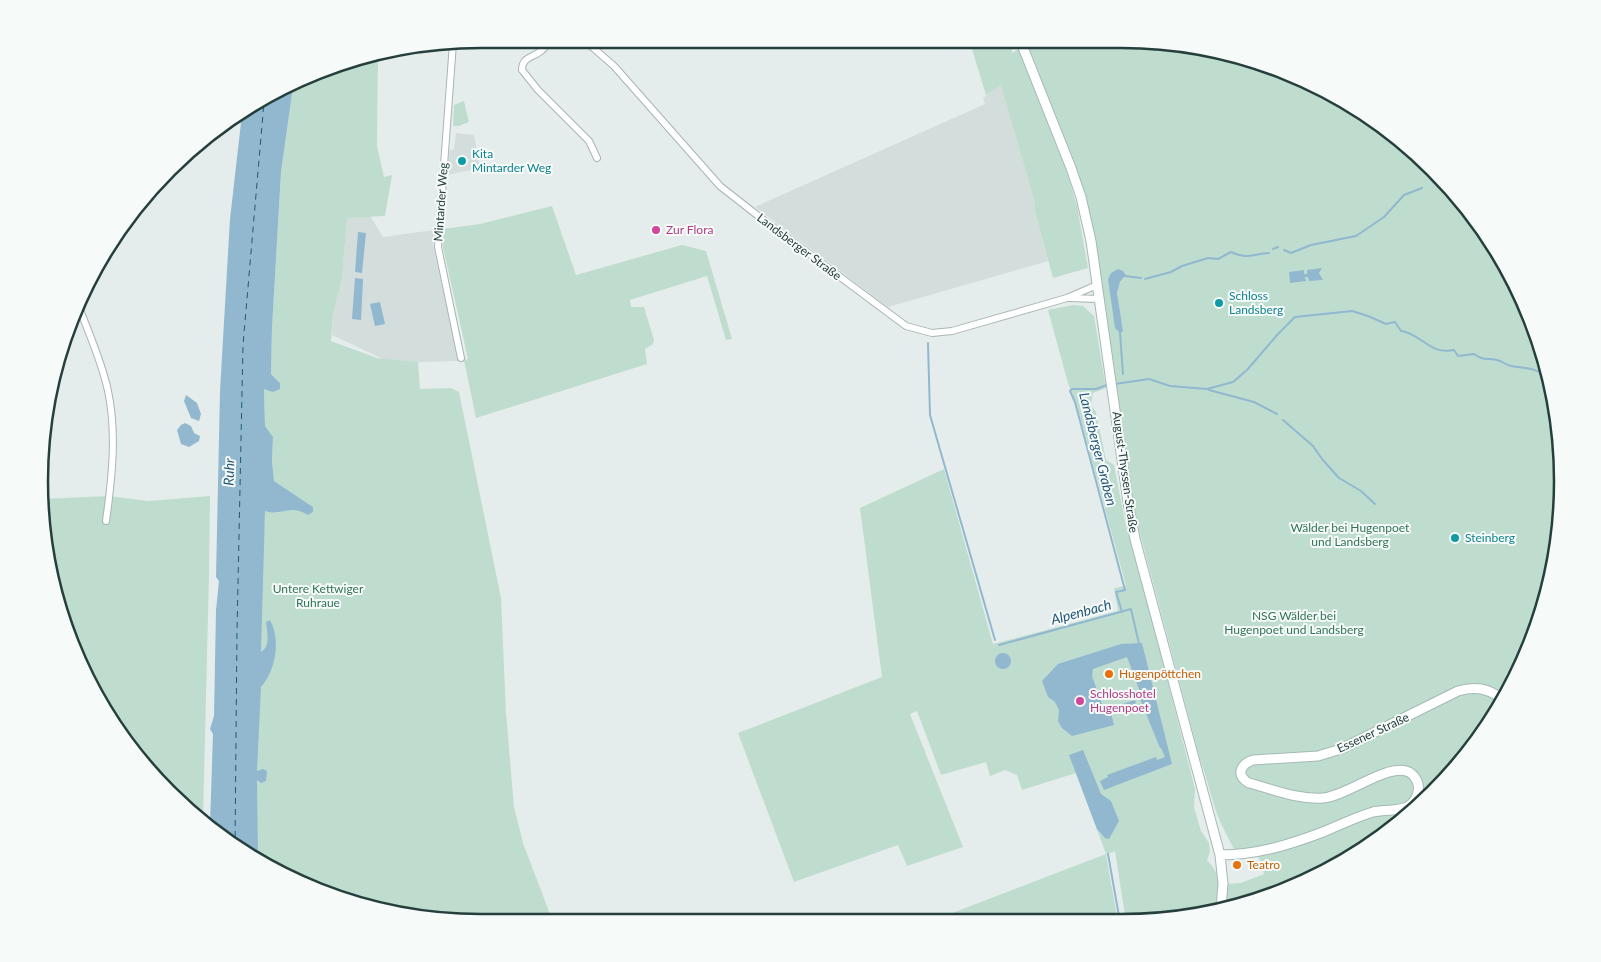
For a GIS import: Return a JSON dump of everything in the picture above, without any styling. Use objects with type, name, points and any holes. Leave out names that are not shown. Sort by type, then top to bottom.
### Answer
[{"type":"main road","name":"August-Thyssen-Straße","points":[[1023,48],[1081,197],[1091,241],[1128,502],[1135,539],[1220,855],[1223,884],[1221,902]]},
{"type":"main road","name":"Essener Straße","points":[[1416,798],[1418,784],[1412,774],[1406,771],[1398,770],[1325,798],[1310,798],[1249,783],[1244,780],[1240,773],[1245,763],[1253,760],[1318,756],[1342,749],[1458,691],[1478,688],[1490,690],[1497,695]]},
{"type":"main road","name":"Essener Straße","points":[[1220,855],[1265,851],[1374,812],[1406,807]]},
{"type":"street","name":"Mintarder Weg","points":[[453,48],[438,247],[461,358]]},
{"type":"street","points":[[545,48],[524,61],[522,70],[533,85],[589,141],[597,158]]},
{"type":"street","name":"Landsberger Straße","points":[[593,48],[614,66],[720,186],[756,215],[906,326],[932,333],[952,331],[1067,298],[1097,285]]},
{"type":"street","name":"Landsberger Straße","points":[[1067,298],[1099,299]]},
{"type":"street","points":[[81,313],[104,376],[111,410],[112,471],[106,520]]},
{"type":"shaded area","points":[[1001,84],[1035,203],[1035,212],[1048,261],[888,307],[755,207],[985,104],[983,98]]},
{"type":"shaded area","points":[[456,133],[474,135],[480,168],[447,175],[450,150],[454,150]]},
{"type":"shaded area","points":[[370,216],[383,237],[434,230],[433,245],[459,361],[418,362],[383,359],[332,335],[333,314],[342,279],[347,218]]},
{"type":"green space","points":[[972,48],[1011,48],[1013,53],[1018,49],[1061,153],[1077,206],[1088,268],[1053,278],[1035,212],[1035,203],[1001,85],[986,95]]},
{"type":"green space","name":"NSG Wälder bei Hugenpoet und Landsberg","points":[[1027,48],[1148,48],[1205,56],[1232,62],[1286,80],[1312,92],[1361,121],[1384,137],[1427,174],[1464,217],[1509,289],[1521,315],[1539,369],[1550,424],[1553,453],[1554,481],[1550,538],[1539,593],[1521,647],[1495,698],[1464,745],[1446,767],[1427,788],[1384,825],[1312,870],[1286,882],[1232,900],[1223,902],[1223,884],[1241,883],[1264,874],[1261,861],[1253,854],[1236,853],[1216,811],[1200,759],[1134,511],[1092,241]],"holes":[[[1111,273],[1124,278],[1120,283],[1117,296],[1123,331]]]},
{"type":"green space","name":"Untere Kettwiger Ruhraue","points":[[378,60],[377,146],[384,177],[392,175],[385,216],[347,218],[342,279],[333,314],[331,341],[377,358],[418,362],[420,389],[451,388],[459,392],[501,598],[506,713],[514,807],[523,843],[550,914],[453,914],[424,911],[369,900],[315,882],[289,870],[248,846],[265,511],[278,513],[288,509],[299,509],[308,515],[313,507],[274,481],[272,461],[273,437],[265,426],[264,388],[280,383],[271,374],[281,172],[293,90],[315,80]]},
{"type":"green space","points":[[464,101],[469,122],[460,126],[453,126],[454,105]]},
{"type":"green space","points":[[552,206],[576,275],[682,245],[706,251],[732,339],[726,340],[707,276],[630,300],[631,307],[644,307],[654,340],[653,344],[645,349],[647,364],[476,418],[464,360],[468,359],[443,247],[443,229],[480,224]]},
{"type":"green space","points":[[1073,305],[1083,306],[1094,316],[1106,388],[1093,393],[1091,405],[1096,412],[1106,460],[1114,465],[1126,526],[1195,789],[1194,807],[1201,831],[1209,843],[1210,852],[1207,860],[1218,877],[1218,903],[1177,911],[1125,914],[1115,851],[1106,855],[1117,914],[950,914],[1106,854],[1076,773],[1022,790],[1017,775],[1005,770],[990,776],[986,762],[941,775],[917,711],[910,714],[963,847],[907,866],[898,845],[794,882],[738,733],[882,677],[860,508],[944,469],[993,644],[1118,611],[1114,588],[1126,586],[1076,402],[1068,383],[1048,310]]},
{"type":"green space","points":[[108,496],[148,501],[210,496],[203,814],[174,788],[137,745],[92,673],[80,647],[62,593],[51,538],[48,499]]},
{"type":"water","name":"Ruhr","points":[[293,90],[281,172],[272,328],[271,374],[280,383],[280,389],[273,392],[264,389],[265,426],[273,437],[272,461],[274,481],[313,507],[313,512],[308,515],[295,510],[265,511],[261,652],[267,643],[266,622],[270,620],[276,646],[273,664],[261,687],[257,771],[263,769],[267,771],[266,781],[261,783],[257,780],[258,852],[210,819],[213,734],[210,729],[214,716],[216,610],[219,581],[216,577],[220,391],[230,219],[241,120]]},
{"type":"water","points":[[358,232],[366,233],[362,273],[355,272]]},
{"type":"water","points":[[1322,268],[1319,273],[1323,280],[1309,281],[1308,277],[1305,277],[1306,281],[1290,283],[1289,272],[1304,270],[1304,274],[1307,274],[1307,270]]},
{"type":"water","points":[[1118,269],[1126,275],[1120,282],[1117,293],[1123,331],[1120,333],[1115,328],[1108,279],[1111,273]]},
{"type":"water","points":[[355,278],[363,279],[361,320],[352,319]]},
{"type":"water","points":[[380,302],[385,324],[375,326],[370,304]]},
{"type":"water","points":[[186,395],[197,403],[201,414],[199,421],[191,418],[184,401]]},
{"type":"water","points":[[185,423],[191,426],[194,433],[200,436],[199,441],[189,447],[181,444],[177,430]]},
{"type":"water","points":[[1142,643],[1172,764],[1104,790],[1100,781],[1108,777],[1107,775],[1156,757],[1157,760],[1165,757],[1140,699],[1142,697],[1127,657],[1093,669],[1092,676],[1104,710],[1135,700],[1136,703],[1111,713],[1114,725],[1072,736],[1062,728],[1058,721],[1059,710],[1055,702],[1048,697],[1042,681],[1058,664],[1121,644]]},
{"type":"water","points":[[1003,653],[1009,655],[1011,661],[1009,667],[1003,669],[997,667],[995,661],[997,655]]},
{"type":"water","points":[[1083,750],[1101,794],[1111,801],[1119,821],[1109,839],[1105,838],[1097,829],[1069,755]]},
{"type":"waterway","points":[[1284,250],[1291,253],[1311,245],[1356,236],[1384,217],[1404,195],[1422,188]]},
{"type":"waterway","points":[[1273,249],[1278,247]]},
{"type":"waterway","points":[[1145,279],[1171,272],[1182,266],[1208,258],[1218,259],[1231,252],[1246,256],[1269,253]]},
{"type":"waterway","points":[[1125,276],[1141,278]]},
{"type":"waterway","name":"Landsberger Graben","points":[[1115,384],[1149,379],[1170,386],[1207,389],[1233,382],[1247,370],[1295,317],[1352,311],[1386,324],[1395,322],[1401,331],[1415,336],[1438,350],[1454,350],[1458,356],[1474,354],[1540,373]]},
{"type":"waterway","points":[[1120,333],[1123,374]]},
{"type":"waterway","name":"Alpenbach","points":[[928,343],[930,415],[995,640]]},
{"type":"waterway","name":"Landsberger Graben","points":[[1107,385],[1096,389],[1072,389],[1070,391],[1075,402],[1125,590],[1116,592],[1122,612]]},
{"type":"waterway","points":[[1209,390],[1254,402],[1277,414]]},
{"type":"waterway","points":[[1283,420],[1313,446],[1339,478],[1361,491],[1375,504]]},
{"type":"waterway","name":"Alpenbach","points":[[999,645],[1131,609],[1139,644]]},
{"type":"waterway","name":"Alpenbach","points":[[1108,854],[1119,914]]},
{"type":"ferry route","points":[[235,838],[243,345],[264,106]]},
{"type":"place","name":"Kita Mintarder Weg","points":[[462,161]]},
{"type":"place","name":"Zur Flora","points":[[656,230]]},
{"type":"place","name":"Schloss Landsberg","points":[[1219,303]]},
{"type":"place","name":"Steinberg","points":[[1455,538]]},
{"type":"place","name":"Hugenpöttchen","points":[[1109,674]]},
{"type":"place","name":"Schlosshotel Hugenpoet","points":[[1080,701]]},
{"type":"place","name":"Teatro","points":[[1237,865]]},
{"type":"park label","name":"Wälder bei Hugenpoet und Landsberg","points":[[1350,535]]}]
